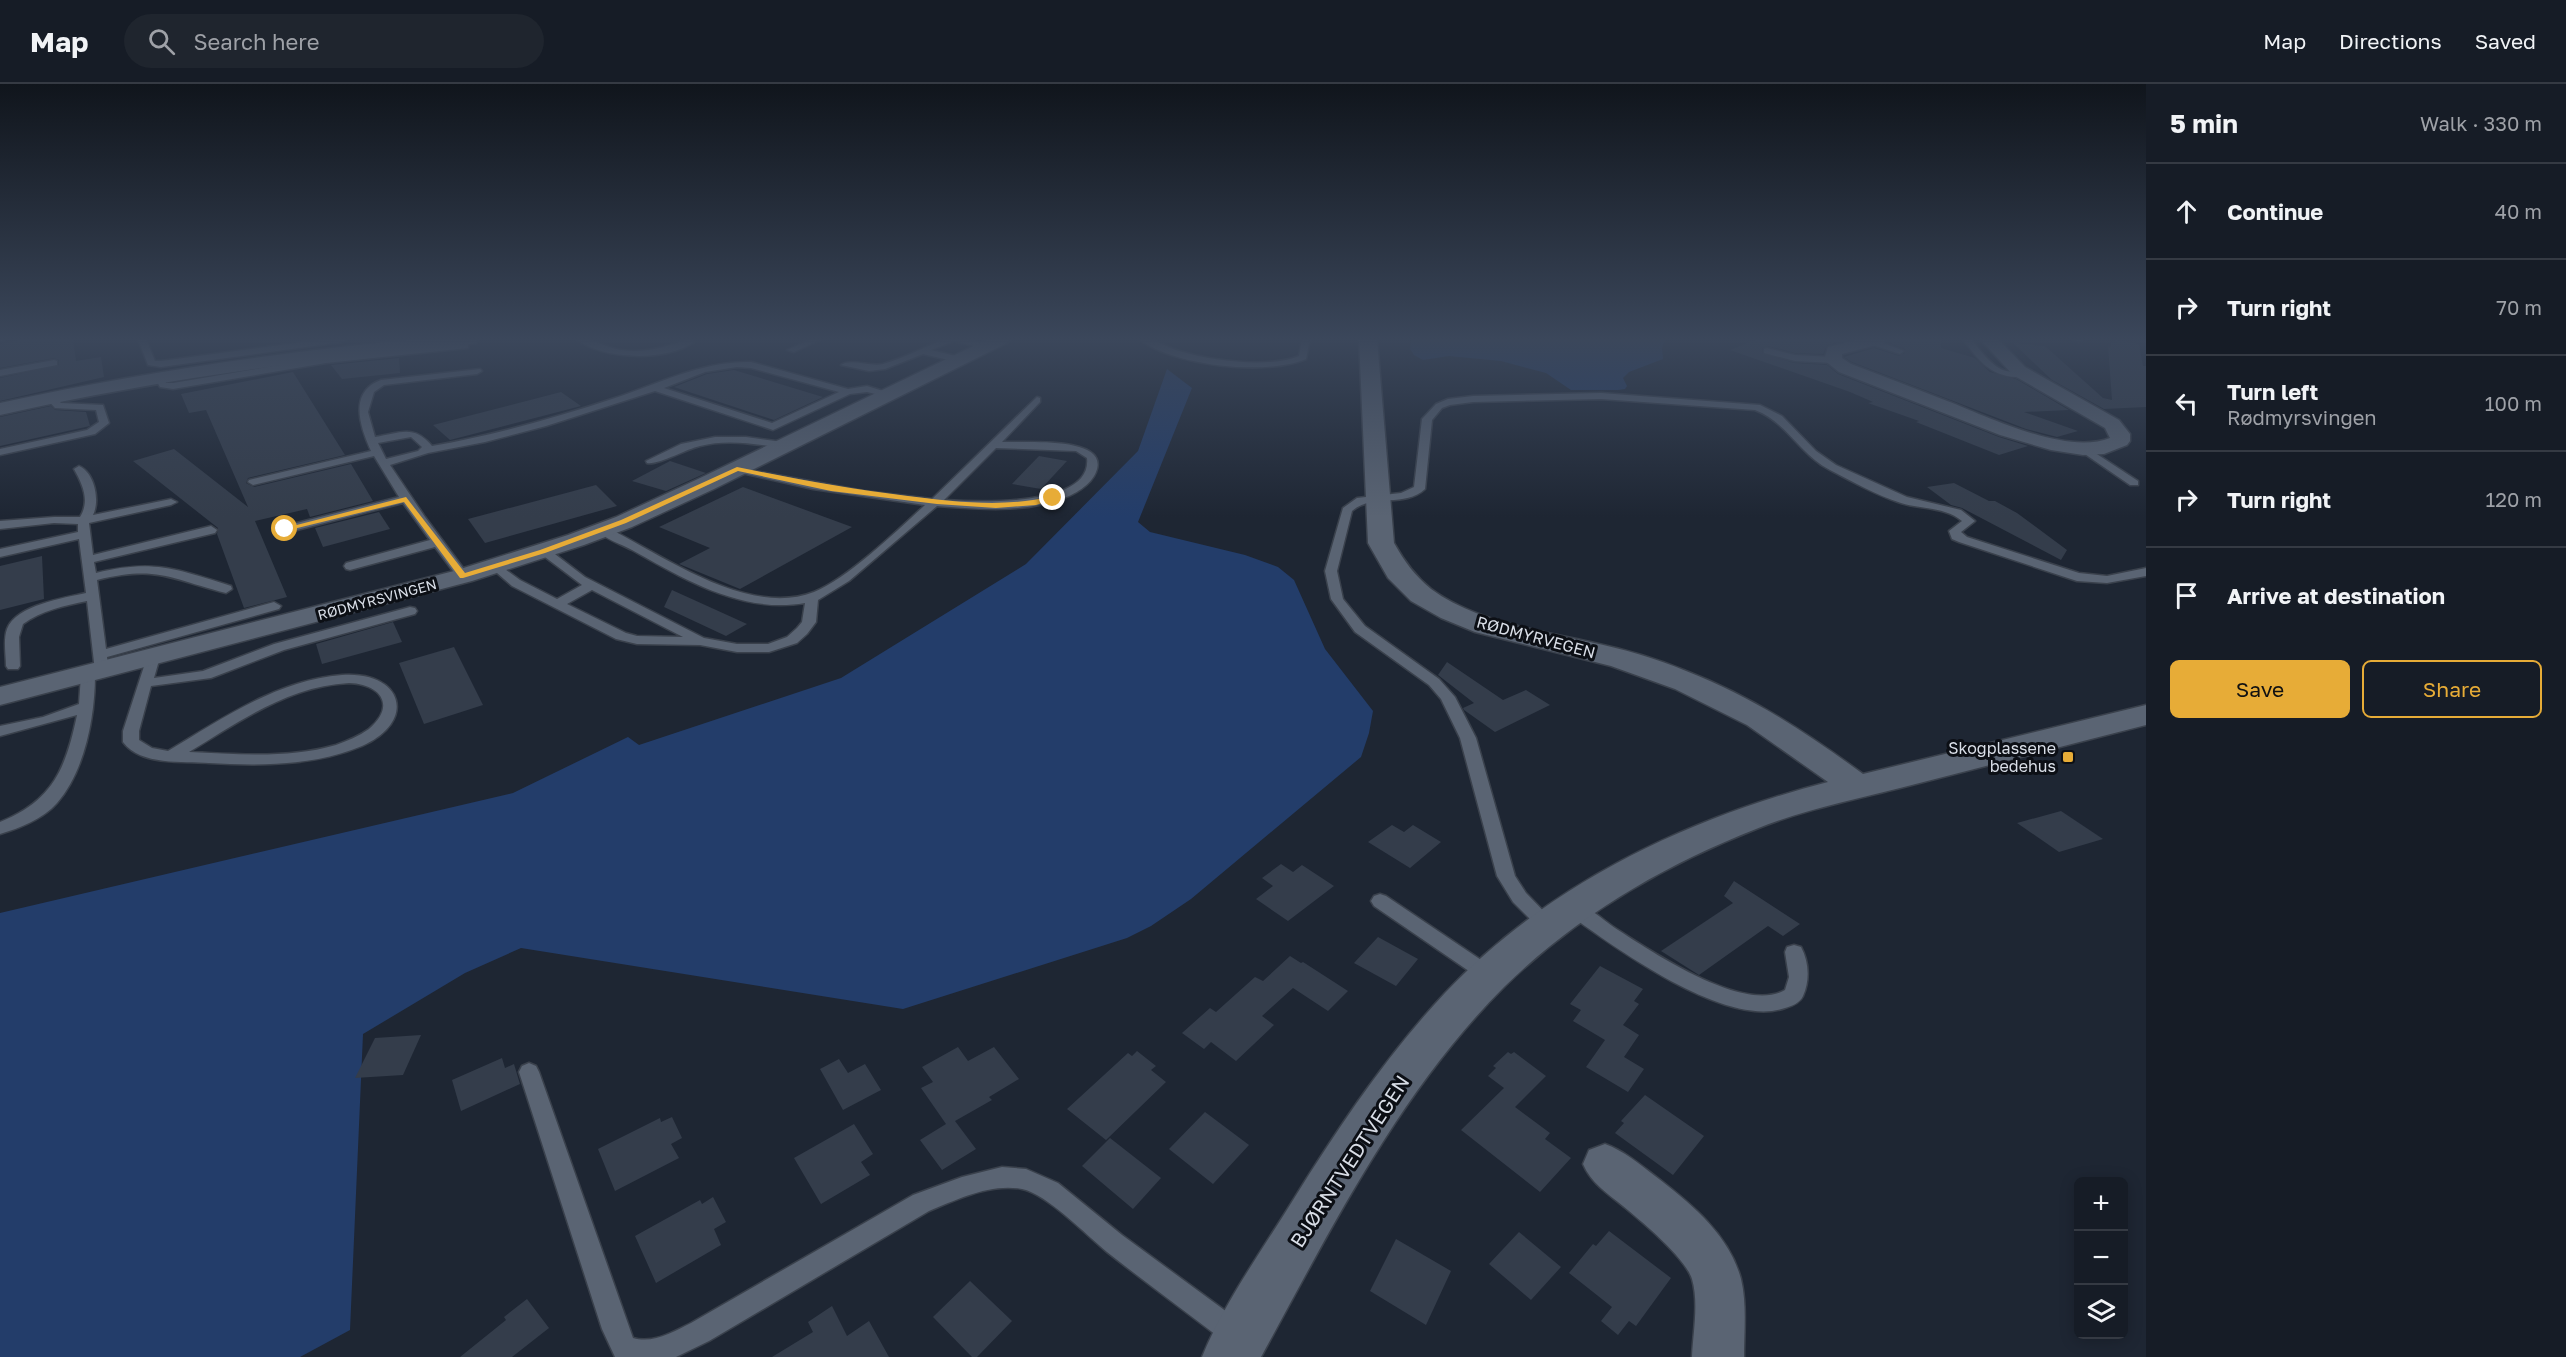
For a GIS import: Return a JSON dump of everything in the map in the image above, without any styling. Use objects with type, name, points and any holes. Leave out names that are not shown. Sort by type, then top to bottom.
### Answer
[{"type":"street","points":[[0,409],[49,398]]},
{"type":"street","name":"RØDMYRSVINGEN","points":[[0,696],[96,667],[153,657],[463,576],[543,551],[665,504],[879,398]]},
{"type":"street","name":"RØDMYRVEGEN","points":[[1371,398],[1381,543],[1386,558],[1398,574],[1431,600],[1499,630],[1622,659],[1726,700],[1783,734],[1857,787]]},
{"type":"street","points":[[1924,398],[2028,438],[2083,448],[2111,446],[2120,441],[2120,434],[2106,420],[2067,398]]},
{"type":"street","name":"BJØRNTVEDTVEGEN","points":[[1235,1347],[1347,1156],[1380,1107],[1453,1013],[1489,975],[1561,917],[1651,861],[1725,827],[1784,807],[1857,787],[2146,715]]},
{"type":"street","points":[[1605,1164],[1686,1233],[1706,1256],[1716,1279],[1718,1357]]},
{"type":"lane","points":[[0,452],[91,432],[104,423],[100,407],[58,406],[51,398]]},
{"type":"lane","points":[[366,398],[363,411],[372,441],[406,499],[463,576]]},
{"type":"lane","points":[[385,463],[427,450],[463,444],[624,398]]},
{"type":"lane","points":[[686,398],[773,427],[834,398]]},
{"type":"lane","points":[[1498,398],[1448,402],[1439,406],[1427,419],[1419,489],[1402,496],[1377,498],[1350,504],[1331,571],[1337,599],[1360,629],[1434,682],[1448,697],[1468,738],[1506,876],[1513,891],[1522,902],[1627,947],[1687,980],[1740,1003],[1760,1006],[1781,1003],[1794,995],[1799,976],[1794,952]]},
{"type":"lane","points":[[1641,398],[1750,405],[1773,412],[1809,450],[1830,466],[1910,502],[1942,508],[1965,516],[1969,521],[1955,531],[1956,536],[1966,541],[2011,554],[2068,576],[2085,579],[2120,579],[2146,572]]},
{"type":"lane","points":[[602,530],[635,545],[690,578],[729,593],[775,601],[812,597],[831,589],[890,544],[937,502],[1037,400]]},
{"type":"lane","points":[[372,441],[411,434],[418,436],[428,447],[427,450]]},
{"type":"lane","points":[[651,461],[672,451],[709,440],[745,438],[783,445]]},
{"type":"lane","points":[[737,469],[831,489],[937,502],[996,506],[1036,502],[1069,492],[1081,485],[1093,468],[1092,456],[1078,448],[993,445]]},
{"type":"lane","points":[[2083,448],[2134,483]]},
{"type":"lane","points":[[253,482],[379,452]]},
{"type":"lane","points":[[0,828],[41,808],[62,783],[79,732],[96,667],[92,596],[83,528],[89,515],[92,496],[79,470]]},
{"type":"lane","points":[[285,529],[406,499]]},
{"type":"lane","points":[[0,553],[171,502]]},
{"type":"lane","points":[[0,525],[54,520],[83,528]]},
{"type":"lane","points":[[87,560],[211,531]]},
{"type":"lane","points":[[350,566],[438,542]]},
{"type":"lane","points":[[543,551],[592,585],[700,641]]},
{"type":"lane","points":[[495,566],[516,583],[621,636],[637,640],[700,641],[754,649],[781,645],[792,640],[809,622],[812,597]]},
{"type":"lane","points":[[89,578],[123,570],[151,569],[172,572],[226,589]]},
{"type":"lane","points":[[557,604],[592,585]]},
{"type":"lane","points":[[13,666],[14,628],[18,621],[41,609],[92,596]]},
{"type":"lane","points":[[96,667],[274,606]]},
{"type":"lane","points":[[145,683],[206,675],[279,647],[410,611]]},
{"type":"lane","points":[[153,657],[131,730],[131,742],[136,747],[150,753],[173,755],[264,760],[331,749],[356,742],[372,733],[386,719],[391,708],[390,698],[380,686],[370,682],[353,680],[318,683],[264,702],[173,755]]},
{"type":"lane","points":[[0,730],[47,720],[84,707]]},
{"type":"lane","points":[[1380,901],[1489,975]]},
{"type":"lane","points":[[530,1072],[615,1329],[624,1348],[644,1354],[669,1347],[700,1332],[921,1203],[962,1187],[1002,1177],[1026,1179],[1050,1190],[1235,1347]]},
{"type":"shaded area","points":[[1157,398],[1188,398],[1138,522],[1150,532],[1245,555],[1278,567],[1294,580],[1325,649],[1373,711],[1361,757],[1191,899],[1151,926],[1127,938],[903,1009],[521,948],[465,973],[363,1034],[350,1330],[300,1357],[0,1357],[0,913],[513,793],[628,737],[639,745],[841,678],[1026,564],[1138,451]]},
{"type":"building","points":[[183,398],[310,398],[345,455],[248,478],[246,483],[254,487],[351,464],[373,501],[310,517],[307,509],[255,521],[287,597],[244,608],[217,534],[218,528],[133,461],[174,449],[248,507],[206,410],[189,413]]},
{"type":"building","points":[[536,398],[570,398],[581,406],[450,440],[433,425]]},
{"type":"building","points":[[709,398],[820,398],[774,420]]},
{"type":"building","points":[[1865,398],[1900,398],[2028,446],[1999,455],[1916,422],[1919,421],[1868,403],[1873,402]]},
{"type":"building","points":[[1947,398],[2049,398],[2069,410],[2024,412],[2078,431],[2057,437],[2026,429]]},
{"type":"building","points":[[2085,398],[2146,398],[2146,407],[2104,409]]},
{"type":"building","points":[[51,406],[55,410],[86,412],[90,426],[0,446],[0,417]]},
{"type":"building","points":[[1039,456],[1067,461],[1041,489],[1012,484]]},
{"type":"building","points":[[670,461],[706,473],[666,491],[632,481]]},
{"type":"building","points":[[1954,483],[2017,513],[2067,550],[2061,560],[1962,508],[1951,505],[1927,487]]},
{"type":"building","points":[[596,485],[617,506],[485,543],[468,519]]},
{"type":"building","points":[[743,487],[852,527],[740,589],[679,564],[710,548],[659,527]]},
{"type":"building","points":[[379,512],[390,529],[323,547],[315,528]]},
{"type":"building","points":[[42,556],[44,599],[0,610],[0,566]]},
{"type":"building","points":[[672,590],[747,624],[726,636],[664,607]]},
{"type":"building","points":[[393,622],[402,642],[322,664],[316,644]]},
{"type":"building","points":[[454,647],[483,705],[424,724],[399,663]]},
{"type":"building","points":[[1447,662],[1503,700],[1526,690],[1550,705],[1495,732],[1464,710],[1463,708],[1474,703],[1438,675]]},
{"type":"building","points":[[2061,811],[2103,839],[2059,852],[2017,823]]},
{"type":"building","points":[[1392,825],[1404,832],[1413,825],[1441,842],[1410,868],[1368,842]]},
{"type":"building","points":[[1281,864],[1293,872],[1302,865],[1334,886],[1288,921],[1256,899],[1273,886],[1262,878]]},
{"type":"building","points":[[1734,881],[1800,924],[1783,936],[1768,926],[1699,975],[1661,951],[1733,903],[1724,896]]},
{"type":"building","points":[[1378,937],[1418,959],[1396,986],[1354,963]]},
{"type":"building","points":[[1290,956],[1348,991],[1328,1011],[1293,988],[1262,1016],[1274,1025],[1236,1061],[1211,1042],[1204,1049],[1182,1033],[1210,1008],[1216,1012],[1255,977],[1263,981]]},
{"type":"building","points":[[1600,966],[1643,989],[1634,1001],[1639,1004],[1623,1025],[1639,1035],[1624,1057],[1644,1069],[1628,1092],[1586,1067],[1605,1040],[1573,1021],[1581,1010],[1570,1004]]},
{"type":"building","points":[[421,1035],[403,1075],[355,1078],[375,1038]]},
{"type":"building","points":[[958,1047],[968,1061],[994,1047],[1019,1079],[989,1097],[992,1100],[955,1121],[976,1149],[942,1170],[920,1140],[946,1124],[921,1088],[933,1082],[922,1067]]},
{"type":"building","points":[[1137,1051],[1156,1066],[1151,1070],[1166,1082],[1106,1140],[1067,1109],[1128,1053],[1132,1056]]},
{"type":"building","points":[[1508,1052],[1511,1054],[1514,1052],[1546,1076],[1515,1107],[1550,1133],[1545,1139],[1571,1158],[1540,1192],[1461,1130],[1504,1088],[1488,1076],[1496,1068],[1493,1066]]},
{"type":"building","points":[[502,1058],[505,1068],[514,1064],[520,1084],[461,1111],[452,1080]]},
{"type":"building","points":[[839,1059],[848,1073],[865,1064],[881,1090],[843,1110],[820,1069]]},
{"type":"building","points":[[1645,1095],[1704,1136],[1673,1175],[1615,1133],[1624,1123],[1621,1121]]},
{"type":"building","points":[[1205,1112],[1249,1145],[1213,1184],[1169,1149]]},
{"type":"building","points":[[672,1117],[682,1138],[671,1144],[679,1158],[615,1191],[598,1149],[660,1118],[661,1122]]},
{"type":"building","points":[[854,1124],[873,1154],[861,1162],[870,1175],[821,1204],[794,1158]]},
{"type":"building","points":[[1110,1138],[1161,1178],[1133,1209],[1082,1166]]},
{"type":"building","points":[[713,1197],[726,1222],[714,1229],[721,1245],[656,1283],[635,1236],[700,1200],[702,1204]]},
{"type":"building","points":[[1609,1231],[1671,1278],[1636,1326],[1629,1321],[1618,1335],[1601,1321],[1612,1307],[1569,1273],[1593,1244],[1596,1246]]},
{"type":"building","points":[[1519,1232],[1561,1267],[1531,1300],[1489,1264]]},
{"type":"building","points":[[1396,1239],[1451,1271],[1426,1325],[1370,1291]]},
{"type":"building","points":[[970,1281],[1012,1321],[977,1357],[972,1357],[933,1317]]},
{"type":"building","points":[[527,1299],[549,1328],[512,1357],[460,1357],[506,1320],[504,1317]]},
{"type":"building","points":[[832,1306],[847,1336],[869,1321],[889,1357],[772,1357],[813,1332],[808,1322]]},
{"type":"place","name":"Skogplassene bedehus","points":[[2068,757]]},
{"type":"route","points":[[285,529],[406,499],[463,576],[576,540],[624,522],[737,469],[831,489],[937,502],[996,506],[1017,505],[1053,498]]}]
